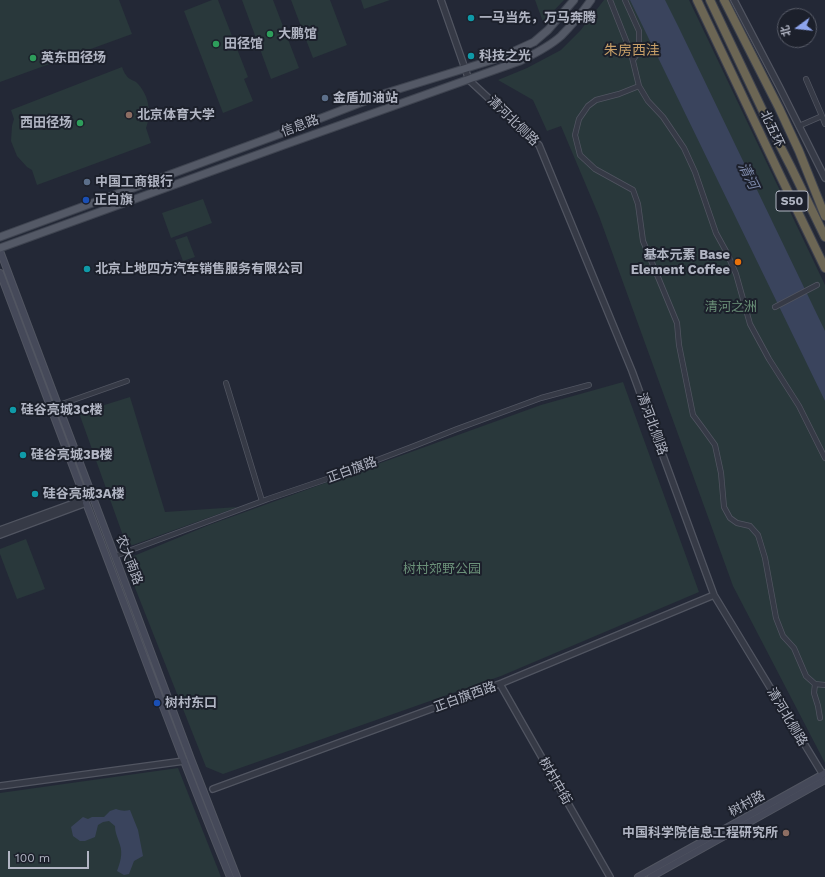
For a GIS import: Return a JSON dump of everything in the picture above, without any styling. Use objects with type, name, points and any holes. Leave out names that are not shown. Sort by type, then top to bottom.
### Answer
[{"type":"highway","name":"北五环","points":[[697,0],[825,268]]},
{"type":"highway","name":"北五环","points":[[710,0],[825,237]]},
{"type":"highway","points":[[724,0],[799,151],[825,216]]},
{"type":"main road","name":"信息路","points":[[0,237],[386,94],[498,58],[534,42],[548,30],[574,0]]},
{"type":"main road","name":"信息路","points":[[0,250],[520,61],[548,46],[560,37],[592,0]]},
{"type":"main road","name":"农大南路","points":[[0,250],[237,877]]},
{"type":"main road","name":"农大南路","points":[[0,273],[184,761],[230,877]]},
{"type":"main road","name":"树村路","points":[[638,877],[824,776]]},
{"type":"main road","name":"树村路","points":[[650,877],[824,776]]},
{"type":"street","points":[[441,0],[469,80]]},
{"type":"street","points":[[610,0],[631,53],[639,86],[648,101],[663,117],[684,148],[696,172],[716,232],[736,274],[750,324],[799,406],[825,458]]},
{"type":"street","points":[[624,0],[639,31],[639,51],[632,60]]},
{"type":"street","points":[[734,0],[825,178]]},
{"type":"street","points":[[806,79],[825,124]]},
{"type":"street","name":"清河北侧路","points":[[469,80],[539,145],[632,371],[714,595],[824,776]]},
{"type":"street","points":[[639,86],[619,94],[596,100],[588,106],[579,119],[575,135],[580,155],[595,170],[633,190],[638,204],[643,241],[677,323],[679,345],[693,415],[715,445],[721,473],[724,507],[730,518],[750,526],[758,535],[765,558],[776,618],[783,636],[794,648],[806,676],[815,684],[825,685]]},
{"type":"street","points":[[799,126],[822,116]]},
{"type":"street","points":[[775,307],[817,285]]},
{"type":"street","points":[[59,405],[127,381]]},
{"type":"street","points":[[226,383],[262,501]]},
{"type":"street","name":"正白旗路","points":[[116,556],[262,501],[330,478],[541,398],[589,385]]},
{"type":"street","points":[[0,530],[86,501]]},
{"type":"street","points":[[0,535],[86,501]]},
{"type":"street","name":"正白旗西路","points":[[213,789],[500,684],[714,595]]},
{"type":"street","name":"树村中街","points":[[500,684],[610,877]]},
{"type":"street","points":[[815,684],[814,694],[820,718]]},
{"type":"street","points":[[0,786],[184,761]]},
{"type":"green space","name":"英东田径场","points":[[0,0],[119,0],[132,34],[0,82]]},
{"type":"green space","name":"田径馆","points":[[212,0],[218,0],[248,77],[244,79],[253,101],[223,113],[184,11]]},
{"type":"green space","name":"大鹏馆","points":[[242,0],[273,0],[299,68],[271,79]]},
{"type":"green space","points":[[291,0],[330,0],[347,45],[313,58]]},
{"type":"green space","points":[[361,0],[390,0],[364,9]]},
{"type":"green space","points":[[535,0],[564,0],[543,22]]},
{"type":"green space","name":"清河之洲","points":[[604,0],[689,0],[825,285],[825,763],[733,586],[599,216],[561,126],[547,131],[533,100],[498,80],[527,68],[561,50],[580,31]]},
{"type":"green space","name":"西田径场","points":[[122,67],[127,76],[136,82],[144,92],[149,110],[146,128],[151,143],[37,185],[32,170],[27,167],[17,156],[11,141],[14,119],[11,110]]},
{"type":"green space","points":[[203,199],[212,223],[171,238],[162,213]]},
{"type":"green space","points":[[187,236],[195,257],[183,261],[175,240]]},
{"type":"green space","name":"树村郊野公园","points":[[623,382],[699,592],[501,676],[223,774],[206,767],[124,560],[209,525],[541,405]]},
{"type":"green space","points":[[130,397],[165,512],[238,507],[133,545],[126,544],[79,413]]},
{"type":"green space","points":[[26,539],[45,589],[17,599],[0,554],[0,549]]},
{"type":"green space","points":[[178,768],[221,877],[0,877],[0,793]]},
{"type":"water","name":"清河","points":[[630,0],[665,0],[679,28],[825,331],[825,401]]},
{"type":"water","points":[[116,809],[123,811],[130,810],[138,830],[143,856],[134,861],[129,874],[124,875],[117,871],[121,852],[115,826],[109,821],[103,822],[98,825],[95,837],[85,841],[80,841],[73,836],[71,827],[83,817],[88,819],[92,817],[104,817],[110,811]]},
{"type":"place","name":"一马当先，万马奔腾","points":[[471,18]]},
{"type":"place","name":"大鹏馆","points":[[270,34]]},
{"type":"place","name":"田径馆","points":[[216,44]]},
{"type":"place","name":"科技之光","points":[[471,56]]},
{"type":"place","name":"英东田径场","points":[[33,58]]},
{"type":"place","name":"金盾加油站","points":[[325,98]]},
{"type":"place","name":"北京体育大学","points":[[129,115]]},
{"type":"place","name":"西田径场","points":[[80,123]]},
{"type":"place","name":"中国工商银行","points":[[87,182]]},
{"type":"place","name":"正白旗","points":[[86,200]]},
{"type":"place","name":"基本元素 Base Element Coffee","points":[[738,262]]},
{"type":"place","name":"北京上地四方汽车销售服务有限公司","points":[[87,269]]},
{"type":"place","name":"硅谷亮城3C楼","points":[[13,410]]},
{"type":"place","name":"硅谷亮城3B楼","points":[[23,455]]},
{"type":"place","name":"硅谷亮城3A楼","points":[[35,494]]},
{"type":"place","name":"树村东口","points":[[157,703]]},
{"type":"place","name":"中国科学院信息工程研究所","points":[[786,833]]},
{"type":"district","name":"朱房西洼","points":[[632,51]]}]
